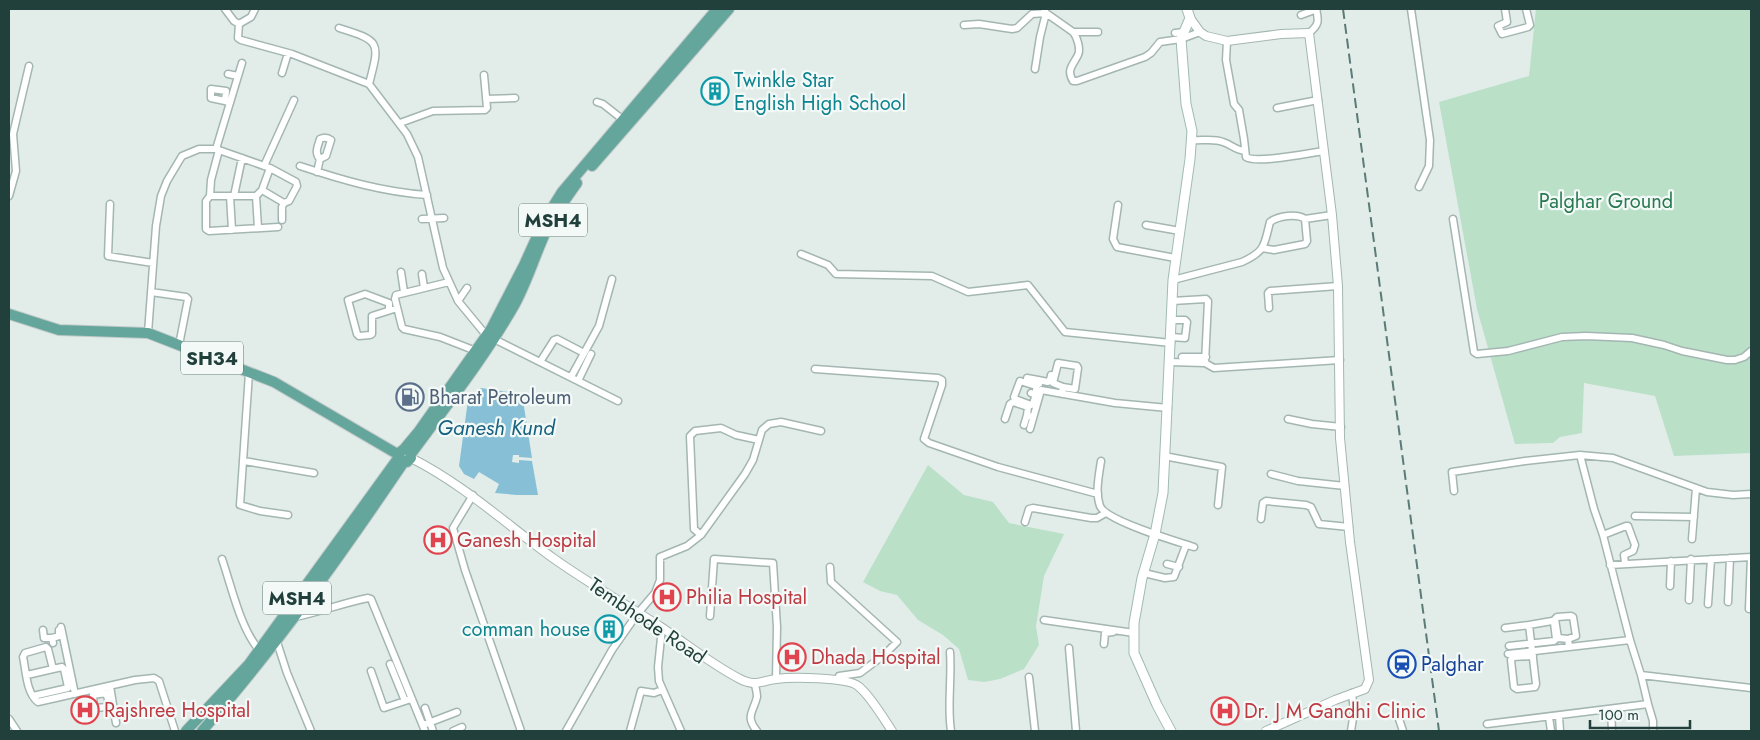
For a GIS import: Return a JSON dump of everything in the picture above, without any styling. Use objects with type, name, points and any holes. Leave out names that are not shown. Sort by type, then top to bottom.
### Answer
[{"type":"main road","name":"MSH4","points":[[202,731],[237,691],[274,636],[516,301],[560,206],[639,106],[685,52],[717,9]]},
{"type":"main road","name":"MSH4","points":[[685,52],[729,9]]},
{"type":"main road","points":[[1171,731],[1134,653],[1134,623],[1163,493],[1173,280],[1190,159],[1192,131],[1186,104],[1180,34],[1190,18],[1187,9]]},
{"type":"main road","name":"MSH4","points":[[186,731],[259,650],[295,617],[476,351],[490,337],[491,329],[544,221],[557,199],[622,119],[639,106]]},
{"type":"main road","name":"SH34","points":[[9,314],[59,330],[148,333],[274,382],[405,456]]},
{"type":"street","points":[[225,9],[234,21],[239,24]]},
{"type":"street","points":[[239,24],[251,17],[255,9]]},
{"type":"street","points":[[1190,18],[1200,32],[1206,36],[1227,41],[1281,34],[1309,33],[1316,28],[1319,22],[1317,9],[1301,15]]},
{"type":"street","points":[[1411,9],[1430,140],[1429,166],[1419,187]]},
{"type":"street","points":[[1505,9],[1507,22],[1498,26],[1502,34],[1530,25],[1526,9]]},
{"type":"street","points":[[964,25],[979,24],[1012,29],[1017,28],[1032,14],[1045,11],[1076,36],[1078,55],[1071,64],[1070,73],[1073,81],[1146,57],[1160,42],[1180,34],[1200,32]]},
{"type":"street","points":[[1035,69],[1045,11]]},
{"type":"street","points":[[239,24],[238,38],[241,40],[288,53],[369,84],[400,123],[418,157],[427,195],[430,219],[443,268],[458,301],[490,337],[618,401]]},
{"type":"street","points":[[339,28],[361,35],[372,41],[376,48],[376,57],[369,84]]},
{"type":"street","points":[[1073,32],[1098,32]]},
{"type":"street","points":[[1266,731],[1352,693],[1366,689],[1369,680],[1348,527],[1340,438],[1338,286],[1332,215],[1309,33]]},
{"type":"street","points":[[1227,41],[1226,60],[1234,104],[1239,110],[1246,156],[1249,159],[1274,158],[1324,151]]},
{"type":"street","points":[[282,73],[288,53]]},
{"type":"street","points":[[242,62],[227,104],[217,149],[210,196],[206,201],[206,229],[209,231],[278,227]]},
{"type":"street","points":[[9,196],[16,171],[12,134],[28,66]]},
{"type":"street","points":[[228,74],[238,76]]},
{"type":"street","points":[[400,123],[433,111],[484,110],[487,108],[484,75]]},
{"type":"street","points":[[486,100],[516,98]]},
{"type":"street","points":[[210,196],[256,196],[262,190],[267,167],[294,100]]},
{"type":"street","points":[[1277,108],[1318,100]]},
{"type":"street","points":[[597,102],[603,104],[622,119]]},
{"type":"street","points":[[1191,140],[1224,142],[1237,150],[1245,151]]},
{"type":"street","points":[[148,333],[157,219],[161,196],[167,181],[182,156],[199,149],[217,149],[267,167],[296,182],[297,186],[289,201],[284,203],[282,207],[282,220]]},
{"type":"street","points":[[232,230],[232,196],[242,158]]},
{"type":"street","points":[[317,172],[320,159]]},
{"type":"street","points":[[300,166],[381,190],[427,195]]},
{"type":"street","points":[[262,190],[284,203]]},
{"type":"street","points":[[256,196],[258,228]]},
{"type":"street","points":[[110,204],[108,256],[153,263]]},
{"type":"street","points":[[1118,205],[1113,240],[1116,247],[1176,258]]},
{"type":"street","points":[[1173,280],[1242,262],[1253,257],[1262,248],[1270,222],[1276,218],[1301,216],[1305,219],[1332,215]]},
{"type":"street","points":[[422,219],[444,218]]},
{"type":"street","points":[[1262,248],[1274,250],[1304,244],[1307,241],[1305,219]]},
{"type":"street","points":[[1453,219],[1474,352],[1477,354],[1508,351],[1562,337],[1586,336],[1632,338],[1726,360],[1744,357],[1751,351]]},
{"type":"street","points":[[1146,225],[1180,231]]},
{"type":"street","points":[[801,254],[828,265],[836,274],[932,276],[968,292],[1028,285],[1065,332],[1171,340],[1185,338],[1187,322],[1185,320],[1172,320]]},
{"type":"street","points":[[401,272],[404,292]]},
{"type":"street","points":[[422,274],[424,288]]},
{"type":"street","points":[[578,381],[599,326],[612,279]]},
{"type":"street","points":[[450,282],[396,295],[397,308],[404,329],[440,337],[476,351]]},
{"type":"street","points":[[1269,308],[1268,293],[1270,291],[1338,286]]},
{"type":"street","points":[[458,301],[467,288]]},
{"type":"street","points":[[151,292],[186,296],[188,299],[179,345]]},
{"type":"street","points":[[390,310],[389,303],[365,294],[348,300],[347,303],[359,336],[370,336],[372,334],[372,316],[397,308]]},
{"type":"street","points":[[1172,301],[1206,299],[1208,301],[1206,360]]},
{"type":"street","points":[[540,362],[556,339],[588,354]]},
{"type":"street","points":[[571,377],[588,354]]},
{"type":"street","points":[[1182,357],[1206,360],[1214,368],[1340,360]]},
{"type":"street","points":[[1170,362],[1206,360]]},
{"type":"street","points":[[1037,394],[1063,390],[1075,388],[1077,366],[1058,363],[1053,383],[1063,390],[1115,403],[1168,408]]},
{"type":"street","points":[[1027,378],[1048,382],[1052,367]]},
{"type":"street","points":[[815,369],[938,378],[942,380],[942,385],[924,439],[929,443],[998,467],[1098,494]]},
{"type":"street","points":[[249,373],[240,505],[260,511],[288,515]]},
{"type":"street","points":[[1027,427],[1037,394],[1038,380]]},
{"type":"street","points":[[1005,419],[1010,404],[1013,402],[1028,408],[1030,416]]},
{"type":"street","points":[[1288,419],[1341,427]]},
{"type":"street","points":[[566,731],[612,650],[638,613],[655,593],[660,580],[660,558],[687,546],[701,535],[745,474],[753,460],[762,430],[770,424],[781,422],[821,431]]},
{"type":"street","points":[[701,535],[694,529],[690,436],[695,431],[721,428],[736,435],[759,440]]},
{"type":"street","points":[[1580,455],[1641,675],[1653,721],[1653,731]]},
{"type":"street","points":[[1454,491],[1452,472],[1580,455],[1613,458],[1707,492],[1733,495],[1751,494]]},
{"type":"street","name":"Tembhode Road","points":[[405,456],[473,495],[554,558],[662,628],[709,662],[755,685]]},
{"type":"street","points":[[1164,456],[1222,467],[1218,505]]},
{"type":"street","points":[[1101,460],[1098,494],[1100,507],[1104,514],[1194,547]]},
{"type":"street","points":[[244,461],[314,473]]},
{"type":"street","points":[[1271,474],[1298,482],[1345,486]]},
{"type":"street","points":[[1692,539],[1696,488]]},
{"type":"street","points":[[473,495],[453,528],[465,570],[521,731]]},
{"type":"street","points":[[1261,519],[1263,503],[1266,501],[1311,507],[1319,524],[1348,527]]},
{"type":"street","points":[[1025,522],[1029,509],[1033,508],[1091,518],[1097,518],[1104,514]]},
{"type":"street","points":[[1635,516],[1694,517]]},
{"type":"street","points":[[1603,535],[1628,526],[1635,545],[1633,550],[1621,555],[1626,563]]},
{"type":"street","points":[[1144,574],[1172,578],[1176,575],[1186,545]]},
{"type":"street","points":[[1610,565],[1671,560],[1751,557],[1749,609]]},
{"type":"street","points":[[1728,602],[1730,558]]},
{"type":"street","points":[[222,559],[239,611],[253,643],[259,650]]},
{"type":"street","points":[[710,616],[714,559],[773,562],[777,627],[776,679]]},
{"type":"street","points":[[1708,604],[1711,559]]},
{"type":"street","points":[[1670,586],[1671,560]]},
{"type":"street","points":[[1689,600],[1691,560]]},
{"type":"street","points":[[1167,564],[1178,567]]},
{"type":"street","points":[[830,566],[831,582],[897,642],[884,655],[860,673],[839,676],[838,680]]},
{"type":"street","points":[[295,617],[317,613],[344,603],[371,599],[408,700],[426,726],[433,731]]},
{"type":"street","points":[[1044,620],[1134,634]]},
{"type":"street","points":[[1505,628],[1552,621],[1554,623],[1556,639],[1554,641],[1509,646]]},
{"type":"street","points":[[1529,625],[1533,653],[1535,687],[1517,689],[1514,687],[1511,660],[1513,657],[1533,653],[1569,647],[1630,640]]},
{"type":"street","points":[[51,641],[59,636],[60,628],[75,694]]},
{"type":"street","points":[[662,628],[658,667],[659,681],[681,731]]},
{"type":"street","points":[[43,630],[44,638],[51,641],[64,641]]},
{"type":"street","points":[[1104,644],[1107,632],[1134,634]]},
{"type":"street","points":[[274,636],[311,731]]},
{"type":"street","points":[[1568,639],[1569,647]]},
{"type":"street","points":[[53,669],[48,649],[46,648],[23,656],[26,675],[33,696],[38,702],[75,694],[106,693],[110,698],[116,723]]},
{"type":"street","points":[[1069,648],[1076,731]]},
{"type":"street","points":[[950,652],[951,731]]},
{"type":"street","points":[[1508,654],[1533,653]]},
{"type":"street","points":[[390,664],[400,680]]},
{"type":"street","points":[[26,675],[62,667],[64,669],[68,688],[33,696]]},
{"type":"street","points":[[371,671],[384,708],[408,700]]},
{"type":"street","points":[[1641,675],[1751,688]]},
{"type":"street","points":[[1029,677],[1035,731]]},
{"type":"street","points":[[92,693],[110,686],[154,678],[159,681],[175,731]]},
{"type":"street","points":[[756,731],[751,724],[750,714],[757,695],[755,685],[776,679],[819,679],[838,680],[858,685],[892,731]]},
{"type":"street","points":[[92,693],[96,708],[108,707],[110,686]]},
{"type":"street","points":[[630,731],[641,691],[654,693],[662,690]]},
{"type":"street","points":[[1351,731],[1354,712],[1352,693]]},
{"type":"street","points":[[1487,724],[1648,704]]},
{"type":"street","points":[[425,708],[426,726]]},
{"type":"street","points":[[1611,709],[1612,731]]},
{"type":"street","points":[[426,726],[457,712]]},
{"type":"street","points":[[1398,716],[1403,731]]},
{"type":"street","points":[[1559,716],[1560,731]]},
{"type":"street","points":[[1549,717],[1551,731]]},
{"type":"street","points":[[9,719],[17,731]]},
{"type":"street","points":[[453,731],[462,728]]},
{"type":"green space","name":"Palghar Ground","points":[[1536,9],[1751,9],[1751,453],[1674,456],[1655,396],[1584,383],[1582,433],[1560,437],[1553,443],[1515,444],[1477,309],[1439,102],[1529,76]]},
{"type":"green space","points":[[928,465],[964,495],[993,502],[1009,523],[1064,534],[1044,576],[1036,626],[1039,645],[1024,669],[1000,679],[984,682],[968,680],[959,649],[943,635],[918,620],[897,595],[880,591],[863,582]]},
{"type":"water","name":"Ganesh Kund","points":[[481,388],[522,394],[532,458],[513,455],[512,462],[519,463],[519,460],[532,461],[538,495],[495,493],[499,484],[479,472],[474,479],[464,474],[459,466],[468,400]]},
{"type":"railway","points":[[1343,9],[1439,731]]},
{"type":"place","name":"Twinkle Star English High School","points":[[715,91]]},
{"type":"place","name":"Bharat Petroleum","points":[[410,397]]},
{"type":"place","name":"Ganesh Hospital","points":[[438,540]]},
{"type":"place","name":"Philia Hospital","points":[[667,597]]},
{"type":"place","name":"comman house","points":[[609,629]]},
{"type":"place","name":"Dhada Hospital","points":[[792,657]]},
{"type":"place","name":"Palghar","points":[[1402,664]]},
{"type":"place","name":"Rajshree Hospital","points":[[85,710]]},
{"type":"place","name":"Dr. J M Gandhi Clinic","points":[[1225,711]]}]
